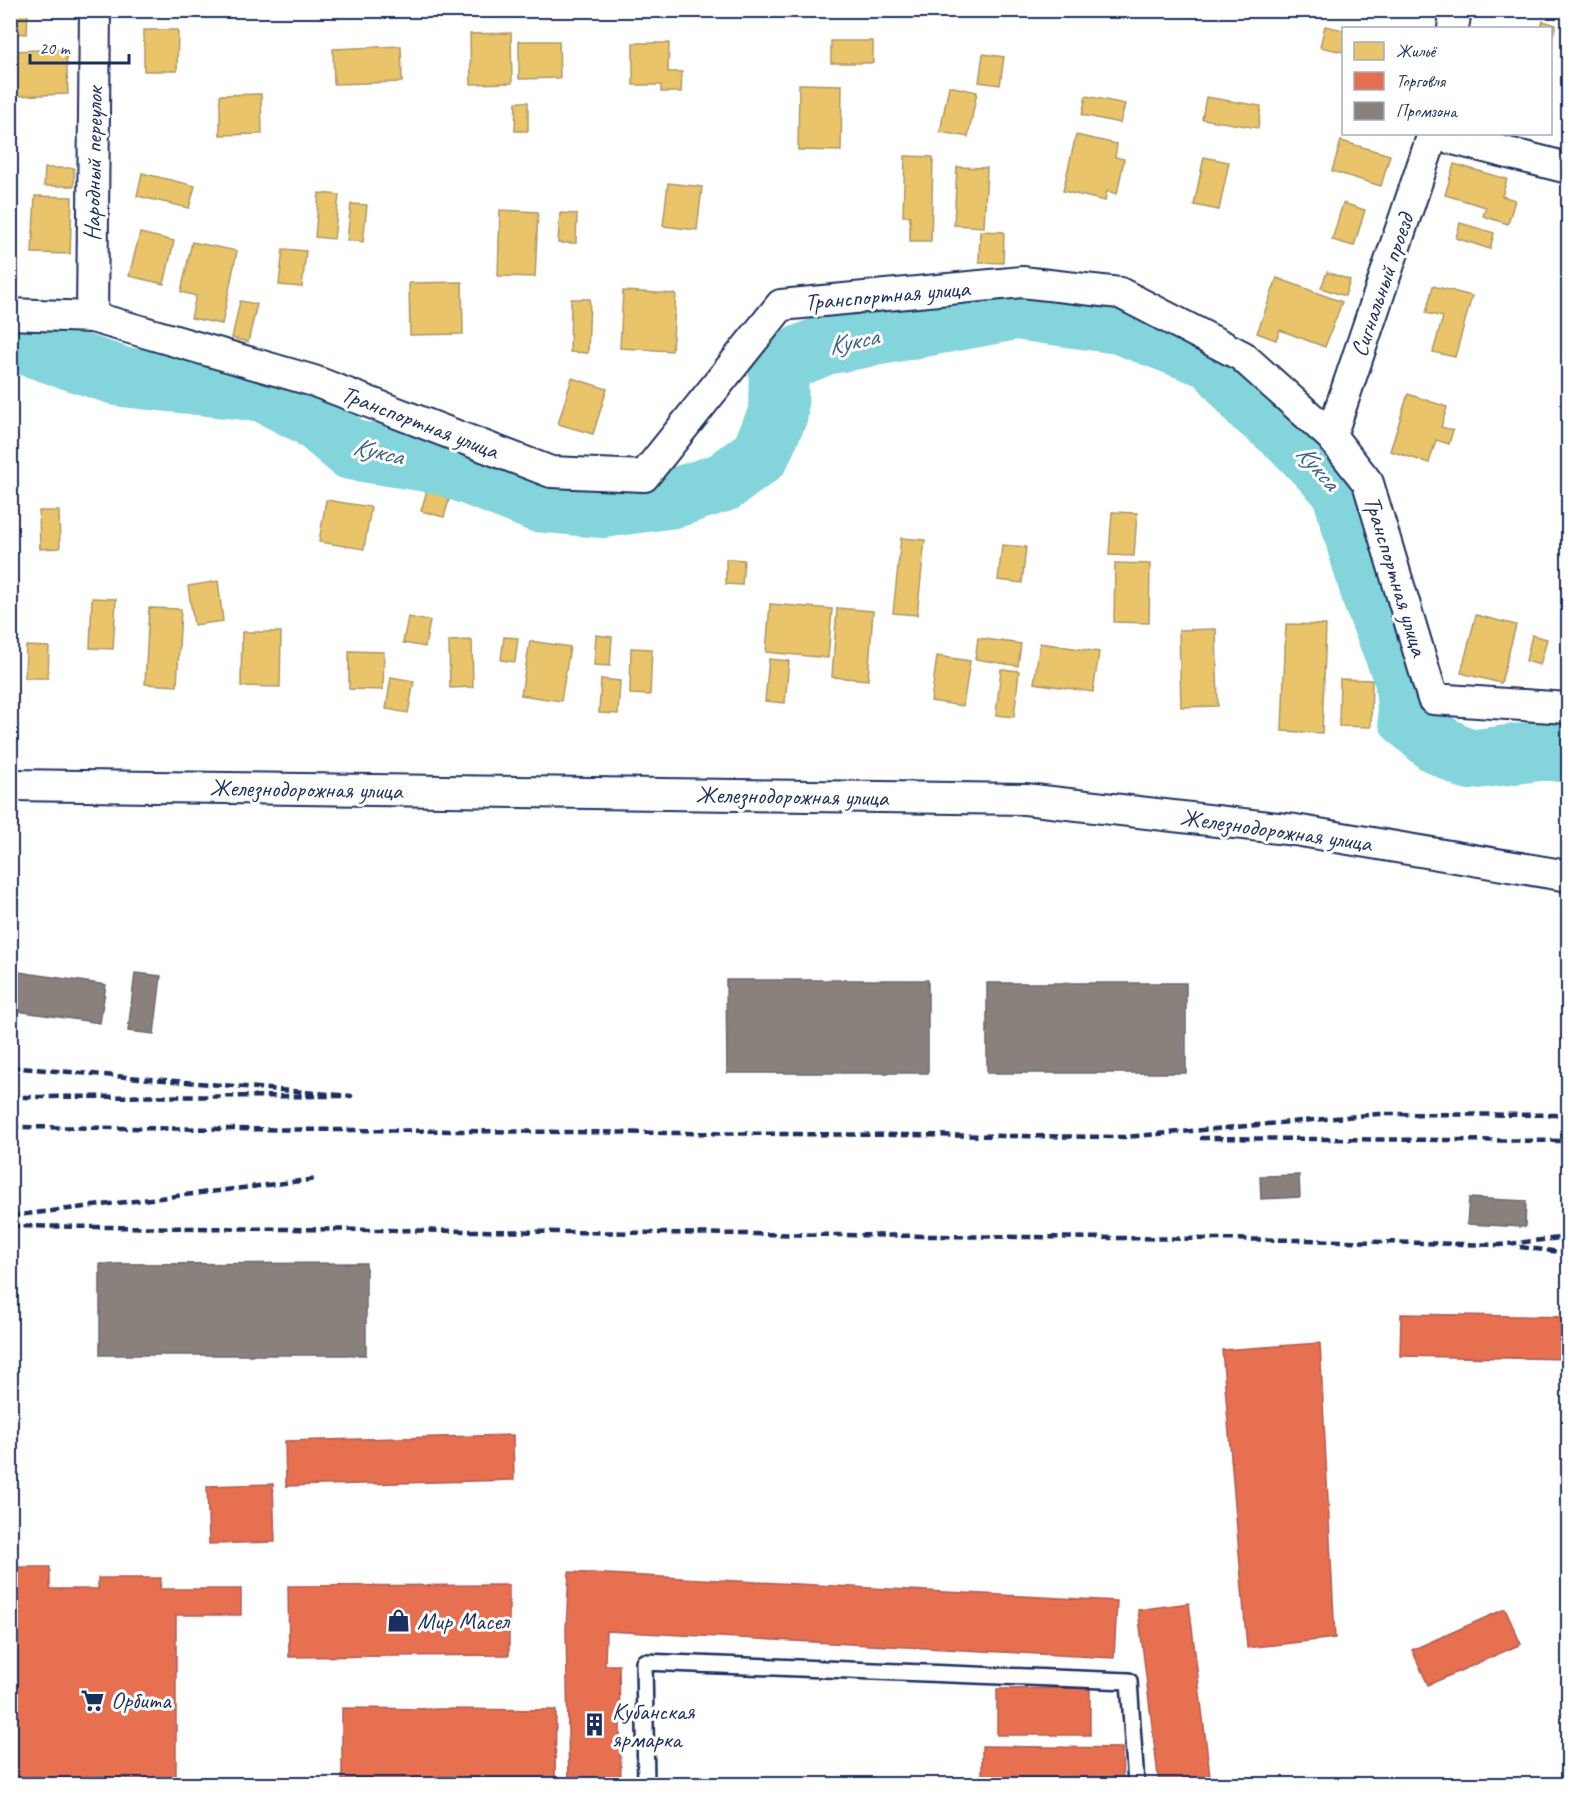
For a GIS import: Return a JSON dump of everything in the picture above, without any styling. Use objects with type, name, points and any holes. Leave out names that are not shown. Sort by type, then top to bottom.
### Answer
[{"type":"street","name":"Народный переулок","points":[[92,316],[95,10]]},
{"type":"street","points":[[1453,27],[1456,10]]},
{"type":"street","name":"Сигнальный проезд","points":[[1331,436],[1433,135]]},
{"type":"street","points":[[1437,135],[1569,168]]},
{"type":"street","name":"Транспортная улица","points":[[10,314],[92,316],[315,381],[551,472],[644,476],[782,305],[1022,282],[1120,293],[1242,356],[1331,436],[1368,483],[1433,699],[1569,708]]},
{"type":"street","name":"Железнодорожная улица","points":[[10,785],[1025,799],[1295,830],[1569,876]]},
{"type":"lane","points":[[646,1785],[644,1662],[1129,1681],[1136,1785]]},
{"type":"building: Жильё","points":[[10,10],[28,10],[27,34],[10,33]]},
{"type":"building: Жильё","points":[[1543,21],[1556,25],[1552,37],[1552,27],[1541,27]]},
{"type":"building: Жильё","points":[[1325,26],[1342,30],[1342,52],[1320,47]]},
{"type":"building: Жильё","points":[[144,30],[178,30],[177,71],[144,71]]},
{"type":"building: Жильё","points":[[511,33],[512,83],[471,84],[470,34]]},
{"type":"building: Жильё","points":[[519,41],[559,41],[560,78],[519,79]]},
{"type":"building: Жильё","points":[[831,41],[873,41],[873,63],[831,63]]},
{"type":"building: Жильё","points":[[633,43],[669,43],[668,72],[682,72],[681,92],[661,92],[661,85],[633,85]]},
{"type":"building: Жильё","points":[[401,46],[402,82],[334,84],[333,49]]},
{"type":"building: Жильё","points":[[66,49],[68,94],[15,96],[13,51]]},
{"type":"building: Жильё","points":[[983,54],[1004,57],[1000,85],[979,82]]},
{"type":"building: Жильё","points":[[799,84],[842,85],[841,151],[798,150]]},
{"type":"building: Жильё","points":[[949,86],[977,92],[968,137],[940,132]]},
{"type":"building: Жильё","points":[[261,94],[262,134],[220,135],[220,95]]},
{"type":"building: Жильё","points":[[1086,96],[1125,104],[1120,123],[1082,115]]},
{"type":"building: Жильё","points":[[1206,97],[1261,106],[1258,128],[1202,119]]},
{"type":"building: Жильё","points":[[516,102],[528,102],[528,131],[515,131]]},
{"type":"building: Жильё","points":[[1076,135],[1117,144],[1115,157],[1124,159],[1117,194],[1107,191],[1105,201],[1063,191]]},
{"type":"building: Жильё","points":[[1341,141],[1390,155],[1381,186],[1332,171]]},
{"type":"building: Жильё","points":[[905,156],[933,157],[931,241],[910,241],[910,216],[903,216]]},
{"type":"building: Жильё","points":[[1204,157],[1229,162],[1219,210],[1194,205]]},
{"type":"building: Жильё","points":[[1454,164],[1507,179],[1502,196],[1515,200],[1508,224],[1483,216],[1486,207],[1445,195]]},
{"type":"building: Жильё","points":[[957,167],[987,168],[984,227],[954,225]]},
{"type":"building: Жильё","points":[[45,168],[74,168],[74,186],[44,186]]},
{"type":"building: Жильё","points":[[142,173],[195,186],[189,208],[137,196]]},
{"type":"building: Жильё","points":[[668,183],[702,187],[697,230],[663,226]]},
{"type":"building: Жильё","points":[[319,193],[339,195],[334,239],[315,237]]},
{"type":"building: Жильё","points":[[35,196],[72,197],[70,254],[32,253]]},
{"type":"building: Жильё","points":[[1343,203],[1365,210],[1354,246],[1332,240]]},
{"type":"building: Жильё","points":[[351,204],[367,205],[363,242],[347,240]]},
{"type":"building: Жильё","points":[[500,210],[538,212],[535,277],[498,276]]},
{"type":"building: Жильё","points":[[560,213],[577,214],[576,243],[558,243]]},
{"type":"building: Жильё","points":[[1460,223],[1494,233],[1490,249],[1456,238]]},
{"type":"building: Жильё","points":[[980,231],[1004,232],[1003,263],[979,262]]},
{"type":"building: Жильё","points":[[140,233],[174,241],[164,284],[129,276]]},
{"type":"building: Жильё","points":[[192,242],[237,251],[222,324],[191,318],[196,296],[181,292]]},
{"type":"building: Жильё","points":[[283,249],[306,251],[302,287],[279,285]]},
{"type":"building: Жильё","points":[[1327,272],[1350,280],[1345,296],[1321,288]]},
{"type":"building: Жильё","points":[[1277,278],[1342,302],[1325,347],[1280,330],[1276,340],[1257,333]]},
{"type":"building: Жильё","points":[[462,282],[463,334],[410,335],[409,283]]},
{"type":"building: Жильё","points":[[1433,286],[1472,296],[1455,357],[1433,352],[1443,317],[1426,313]]},
{"type":"building: Жильё","points":[[623,291],[676,294],[672,351],[620,348]]},
{"type":"building: Жильё","points":[[571,299],[590,299],[588,353],[570,352]]},
{"type":"building: Жильё","points":[[240,301],[257,304],[248,342],[232,338]]},
{"type":"building: Жильё","points":[[572,378],[607,389],[593,434],[558,424]]},
{"type":"building: Жильё","points":[[1408,394],[1447,407],[1441,427],[1453,430],[1449,444],[1436,440],[1429,463],[1390,451]]},
{"type":"building: Жильё","points":[[429,483],[452,490],[444,517],[421,511]]},
{"type":"building: Жильё","points":[[326,500],[371,507],[364,549],[319,542]]},
{"type":"building: Жильё","points":[[39,511],[59,511],[60,548],[40,549]]},
{"type":"building: Жильё","points":[[1112,512],[1137,513],[1134,556],[1109,555]]},
{"type":"building: Жильё","points":[[901,538],[925,540],[917,615],[893,613]]},
{"type":"building: Жильё","points":[[1002,545],[1026,547],[1022,583],[998,580]]},
{"type":"building: Жильё","points":[[726,559],[744,560],[742,585],[726,584]]},
{"type":"building: Жильё","points":[[1115,563],[1150,564],[1149,623],[1114,622]]},
{"type":"building: Жильё","points":[[218,581],[223,621],[194,625],[188,586]]},
{"type":"building: Жильё","points":[[92,598],[116,599],[113,649],[90,648]]},
{"type":"building: Жильё","points":[[770,604],[832,609],[828,658],[766,652]]},
{"type":"building: Жильё","points":[[149,608],[181,609],[177,686],[145,684]]},
{"type":"building: Жильё","points":[[837,608],[873,611],[868,680],[832,677]]},
{"type":"building: Жильё","points":[[1476,615],[1516,625],[1501,683],[1461,673]]},
{"type":"building: Жильё","points":[[408,617],[430,621],[425,647],[403,643]]},
{"type":"building: Жильё","points":[[1286,624],[1326,625],[1322,733],[1282,731]]},
{"type":"building: Жильё","points":[[1216,629],[1218,706],[1181,707],[1179,630]]},
{"type":"building: Жильё","points":[[242,632],[281,632],[280,687],[241,686]]},
{"type":"building: Жильё","points":[[596,635],[612,637],[610,666],[594,665]]},
{"type":"building: Жильё","points":[[1532,635],[1547,639],[1540,665],[1526,661]]},
{"type":"building: Жильё","points":[[504,637],[518,638],[515,662],[501,660]]},
{"type":"building: Жильё","points":[[978,638],[1021,644],[1018,666],[975,659]]},
{"type":"building: Жильё","points":[[472,640],[473,687],[450,688],[449,641]]},
{"type":"building: Жильё","points":[[530,641],[570,647],[561,701],[521,695]]},
{"type":"building: Жильё","points":[[1040,643],[1099,652],[1093,692],[1034,683]]},
{"type":"building: Жильё","points":[[26,646],[49,647],[48,678],[25,678]]},
{"type":"building: Жильё","points":[[631,648],[652,649],[650,695],[630,694]]},
{"type":"building: Жильё","points":[[349,651],[384,652],[383,690],[349,689]]},
{"type":"building: Жильё","points":[[937,656],[970,661],[963,706],[931,701]]},
{"type":"building: Жильё","points":[[769,659],[789,661],[785,703],[765,701]]},
{"type":"building: Жильё","points":[[1001,669],[1019,671],[1014,717],[996,715]]},
{"type":"building: Жильё","points":[[391,677],[414,681],[408,713],[386,709]]},
{"type":"building: Жильё","points":[[601,679],[620,681],[618,714],[599,713]]},
{"type":"building: Жильё","points":[[1340,679],[1372,680],[1371,727],[1339,726]]},
{"type":"building: Торговля","points":[[1401,1314],[1568,1317],[1568,1359],[1400,1356]]},
{"type":"building: Торговля","points":[[1320,1343],[1335,1638],[1247,1648],[1222,1350]]},
{"type":"building: Торговля","points":[[513,1435],[514,1480],[286,1486],[285,1441]]},
{"type":"building: Торговля","points":[[273,1484],[275,1542],[209,1544],[207,1486]]},
{"type":"building: Торговля","name":"Орбита","points":[[10,1567],[50,1567],[50,1589],[98,1589],[98,1578],[161,1578],[160,1589],[241,1589],[241,1615],[176,1615],[176,1784],[10,1784]]},
{"type":"building: Торговля","name":"Кубанская ярмарка","points":[[569,1572],[1117,1601],[1114,1658],[606,1631],[605,1665],[619,1665],[621,1784],[569,1784],[566,1629]]},
{"type":"building: Торговля","name":"Мир Масел","points":[[509,1585],[509,1655],[289,1657],[288,1586]]},
{"type":"building: Торговля","points":[[1189,1603],[1211,1784],[1159,1784],[1138,1610]]},
{"type":"building: Торговля","points":[[1505,1609],[1521,1644],[1428,1685],[1412,1650]]},
{"type":"building: Торговля","points":[[1090,1688],[1090,1735],[997,1735],[997,1689]]},
{"type":"building: Торговля","points":[[342,1708],[556,1710],[555,1784],[342,1784]]},
{"type":"building: Торговля","points":[[982,1746],[1122,1748],[1123,1783],[982,1784]]},
{"type":"building: Промзона","points":[[12,971],[106,985],[100,1023],[10,1010]]},
{"type":"building: Промзона","points":[[135,973],[161,976],[154,1034],[128,1031]]},
{"type":"building: Промзона","points":[[726,980],[928,980],[928,1073],[727,1073]]},
{"type":"building: Промзона","points":[[987,983],[1186,983],[1186,1073],[987,1073]]},
{"type":"building: Промзона","points":[[1299,1175],[1300,1197],[1261,1199],[1260,1176]]},
{"type":"building: Промзона","points":[[1469,1198],[1526,1201],[1525,1227],[1467,1224]]},
{"type":"building: Промзона","points":[[366,1263],[366,1355],[100,1355],[100,1264]]},
{"type":"waterway","name":"Кукса","points":[[10,340],[122,377],[263,392],[312,417],[351,450],[441,464],[537,502],[603,508],[674,498],[724,482],[760,455],[778,414],[779,364],[825,345],[1016,310],[1119,324],[1214,360],[1252,405],[1290,436],[1341,489],[1372,597],[1404,678],[1408,718],[1436,743],[1469,760],[1547,750],[1568,753]]},
{"type":"railway","points":[[10,1067],[351,1096],[10,1097]]},
{"type":"railway","points":[[10,1127],[1125,1137],[1379,1114],[1568,1115]]},
{"type":"railway","points":[[1200,1138],[1568,1141]]},
{"type":"railway","points":[[10,1216],[317,1179]]},
{"type":"railway","points":[[10,1226],[1303,1240],[1499,1245],[1568,1237]]},
{"type":"railway","points":[[1520,1247],[1568,1253]]},
{"type":"place","name":"Мир Масел","points":[[399,1621]]},
{"type":"place","name":"Орбита","points":[[93,1700]]},
{"type":"place","name":"Кубанская ярмарка","points":[[594,1725]]}]
